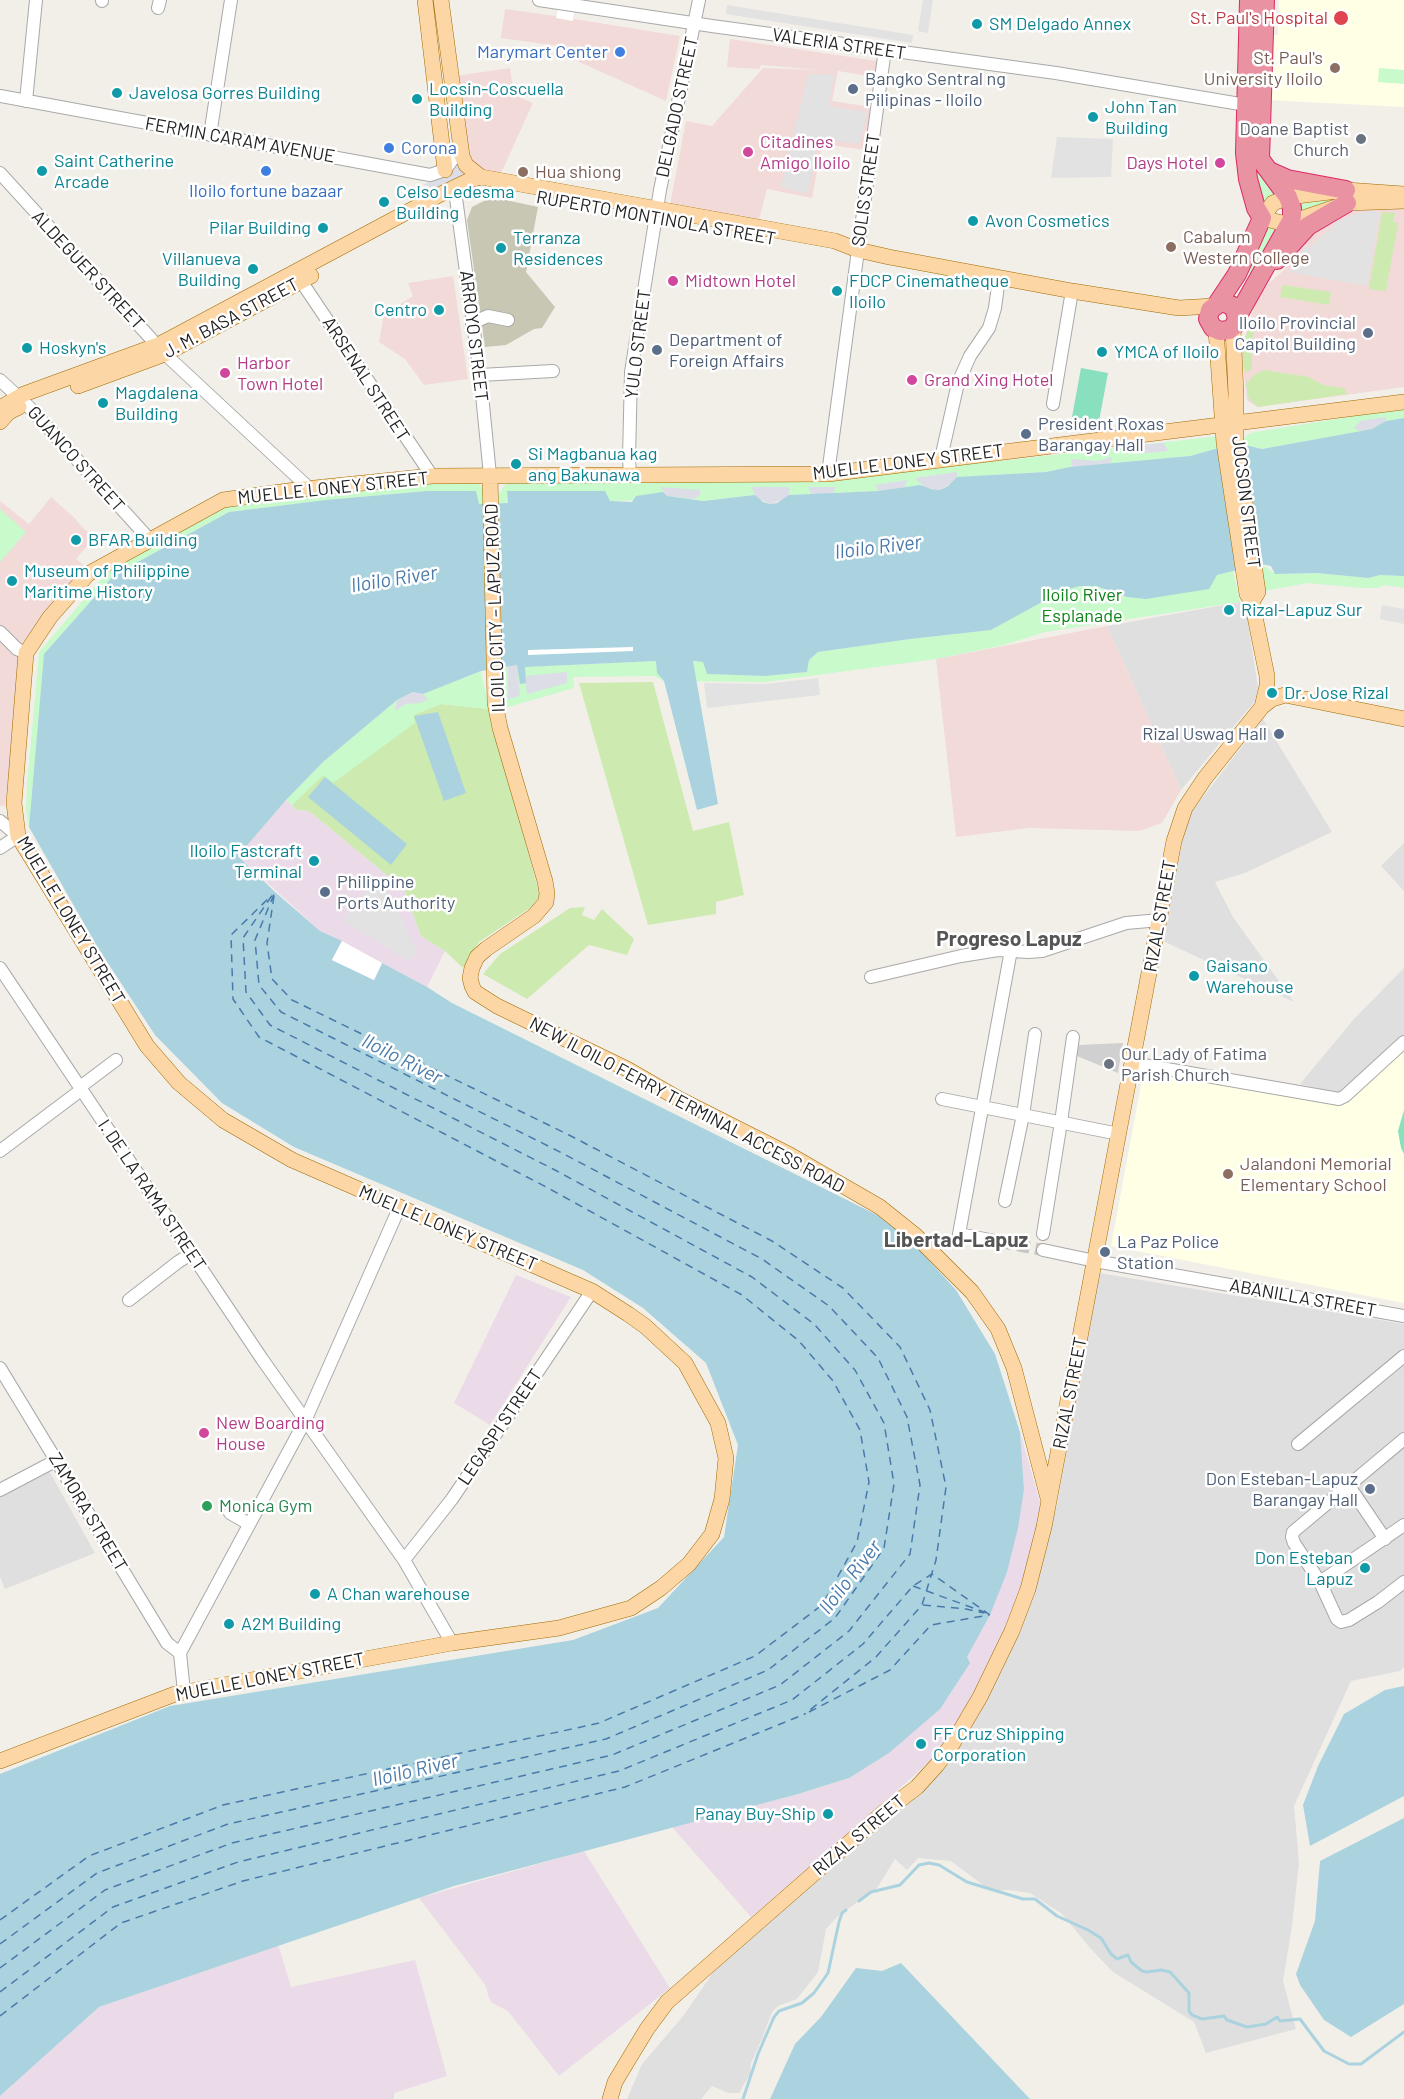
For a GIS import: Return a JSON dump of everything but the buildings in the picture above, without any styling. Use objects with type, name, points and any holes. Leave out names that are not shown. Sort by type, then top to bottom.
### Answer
[{"type":"highway","points":[[1241,267],[1248,201],[1245,153],[1250,0]]},
{"type":"highway","points":[[1225,326],[1265,271],[1291,221],[1292,208],[1288,197],[1260,159],[1265,0]]},
{"type":"highway","points":[[1267,170],[1287,179],[1347,196]]},
{"type":"highway","points":[[1225,326],[1208,320],[1210,310],[1241,267],[1262,218],[1256,208],[1248,179]]},
{"type":"highway","points":[[1265,271],[1284,254],[1308,226],[1347,196]]},
{"type":"highway","points":[[1215,305],[1229,304],[1235,309],[1225,326]]},
{"type":"main road","points":[[425,0],[445,170]]},
{"type":"main road","points":[[441,0],[459,140],[466,165],[482,177],[656,213]]},
{"type":"main road","points":[[455,193],[470,180],[482,177]]},
{"type":"main road","name":"RUPERTO MONTINOLA STREET","points":[[455,193],[481,187],[656,213],[834,251],[858,250],[999,278],[1179,308],[1225,326]]},
{"type":"main road","name":"J. M. BASA STREET","points":[[162,349],[455,193]]},
{"type":"main road","name":"J. M. BASA STREET","points":[[0,408],[162,349],[301,281],[455,193]]},
{"type":"main road","points":[[1404,194],[1288,197],[1273,203],[1262,218],[1280,223],[1291,221],[1347,196],[1404,201]]},
{"type":"main road","name":"RUPERTO MONTINOLA STREET","points":[[1179,308],[1215,305]]},
{"type":"main road","name":"JOCSON STREET","points":[[1225,326],[1230,442],[1252,596],[1266,668],[1267,686],[1262,707]]},
{"type":"main road","name":"J. M. BASA STREET","points":[[0,422],[22,400]]},
{"type":"main road","name":"MUELLE LONEY STREET","points":[[0,1761],[184,1692],[452,1643],[559,1628],[631,1608],[661,1588],[689,1564],[712,1534],[722,1499],[726,1458],[718,1423],[686,1363],[645,1326],[592,1290],[292,1160],[223,1120],[179,1083],[147,1046],[18,836],[14,803],[26,653],[50,617],[88,574],[224,500],[309,488],[432,476],[828,474],[941,458],[1404,402]]},
{"type":"main road","name":"ILOILO CITY – LAPUZ ROAD","points":[[472,986],[470,978],[477,957],[534,916],[546,902],[547,893],[495,703],[490,475]]},
{"type":"main road","points":[[1266,668],[1285,695],[1404,719]]},
{"type":"main road","name":"RIZAL STREET","points":[[610,2099],[615,2082],[646,2029],[667,2002],[917,1787],[948,1751],[980,1697],[1012,1630],[1028,1589],[1049,1504],[1176,834],[1185,808],[1205,778],[1262,707],[1272,699],[1285,695]]},
{"type":"main road","name":"NEW ILOILO FERRY TERMINAL ACCESS ROAD","points":[[472,986],[475,992],[483,998],[627,1069],[679,1099],[790,1155],[880,1207],[915,1235],[972,1292],[998,1329],[1014,1368],[1049,1504]]},
{"type":"street","points":[[26,101],[36,0]]},
{"type":"street","points":[[210,135],[231,0]]},
{"type":"street","name":"VALERIA STREET","points":[[539,0],[694,24],[1062,74],[1246,105]]},
{"type":"street","name":"DELGADO STREET","points":[[656,213],[699,0]]},
{"type":"street","name":"SOLIS STREET","points":[[828,474],[885,50]]},
{"type":"street","name":"FERMIN CARAM AVENUE","points":[[0,96],[430,175],[445,170]]},
{"type":"street","points":[[445,170],[455,156],[459,140]]},
{"type":"street","name":"ALDEGUER STREET","points":[[0,173],[162,349],[309,488]]},
{"type":"street","name":"ARROYO STREET","points":[[455,193],[480,375],[490,475]]},
{"type":"street","name":"YULO STREET","points":[[630,476],[631,372],[656,213]]},
{"type":"street","points":[[941,458],[958,383],[970,356],[989,328],[995,308],[999,278]]},
{"type":"street","name":"ARSENAL STREET","points":[[301,281],[432,476]]},
{"type":"street","points":[[1053,404],[1072,291]]},
{"type":"street","points":[[472,323],[488,316],[508,320]]},
{"type":"street","points":[[480,375],[553,371]]},
{"type":"street","name":"GUANCO STREET","points":[[0,380],[22,400],[150,540]]},
{"type":"street","points":[[0,632],[17,649],[26,653]]},
{"type":"street","points":[[0,821],[18,836],[0,848]]},
{"type":"street","points":[[871,978],[961,956],[998,950],[1042,951],[1126,923],[1160,920]]},
{"type":"street","points":[[1000,1242],[959,1234],[1011,950]]},
{"type":"street","name":"I. DE LA RAMA STREET","points":[[0,968],[305,1421]]},
{"type":"street","points":[[1005,1201],[1023,1115],[1035,1034]]},
{"type":"street","points":[[1043,1234],[1073,1037]]},
{"type":"street","points":[[1132,1064],[1339,1099],[1404,1041]]},
{"type":"street","points":[[0,1151],[116,1060]]},
{"type":"street","points":[[942,1100],[1119,1134]]},
{"type":"street","points":[[184,1692],[180,1653],[305,1421],[400,1206]]},
{"type":"street","name":"ABANILLA STREET","points":[[1043,1250],[1404,1316]]},
{"type":"street","points":[[129,1300],[191,1254]]},
{"type":"street","name":"LEGASPI STREET","points":[[404,1560],[452,1499],[592,1290]]},
{"type":"street","points":[[1298,1444],[1404,1356]]},
{"type":"street","name":"ZAMORA STREET","points":[[0,1368],[168,1643],[180,1653]]},
{"type":"street","points":[[305,1421],[404,1560],[452,1643]]},
{"type":"street","points":[[1404,1439],[1293,1532],[1292,1537],[1320,1582],[1337,1619],[1341,1622],[1349,1620],[1378,1602],[1404,1582]]},
{"type":"street","points":[[0,1490],[57,1460]]},
{"type":"street","points":[[1349,1486],[1385,1539]]},
{"type":"street","points":[[230,1513],[249,1524]]},
{"type":"street","points":[[1320,1582],[1404,1525]]},
{"type":"shaded area","name":"Marymart Center","points":[[559,0],[576,0],[574,19],[680,36],[666,101],[568,57],[558,46],[501,38],[505,9],[556,16]]},
{"type":"shaded area","points":[[923,0],[933,0],[928,33],[918,31]]},
{"type":"shaded area","name":"St. Paul's University Iloilo","points":[[1279,0],[1404,0],[1404,107],[1266,100],[1268,35],[1278,35]]},
{"type":"shaded area","points":[[727,5],[913,35],[912,43],[726,14]]},
{"type":"shaded area","points":[[730,39],[877,61],[874,77],[838,71],[832,101],[872,107],[865,150],[822,144],[812,198],[767,189],[758,223],[670,205],[686,121],[712,126],[763,68],[818,70],[761,65],[759,69],[727,67]]},
{"type":"shaded area","points":[[510,68],[514,95],[533,103],[502,171],[498,174],[480,172],[468,160],[455,76]]},
{"type":"shaded area","points":[[808,74],[834,75],[829,106],[867,112],[860,144],[818,138],[808,194],[781,187]]},
{"type":"shaded area","points":[[1057,137],[1113,139],[1111,177],[1051,178]]},
{"type":"shaded area","points":[[456,163],[466,174],[465,176],[431,191],[429,186],[423,185],[443,175]]},
{"type":"shaded area","points":[[497,198],[538,207],[526,272],[555,307],[542,328],[534,329],[506,345],[485,347],[467,220],[472,207],[488,199]]},
{"type":"shaded area","points":[[1404,206],[1404,387],[1257,407],[1247,400],[1241,349],[1257,298],[1268,284],[1284,270],[1312,233],[1334,217],[1361,207]]},
{"type":"shaded area","points":[[1361,212],[1380,212],[1367,286],[1289,272],[1305,246],[1310,247],[1327,231],[1334,228],[1333,223]]},
{"type":"shaded area","name":"Centro","points":[[453,276],[468,379],[424,385],[405,359],[379,342],[384,314],[413,296],[408,283]]},
{"type":"shaded area","points":[[1386,417],[1386,421],[1372,429],[1360,431],[1354,428],[1360,421]]},
{"type":"shaded area","points":[[1164,443],[1168,451],[1138,454],[1140,445]]},
{"type":"shaded area","points":[[1113,457],[1109,464],[1072,467],[1071,459],[1097,461]]},
{"type":"shaded area","points":[[957,472],[957,477],[953,482],[940,490],[925,488],[915,478]]},
{"type":"shaded area","points":[[907,480],[905,487],[886,490],[878,491],[875,485]]},
{"type":"shaded area","points":[[661,487],[700,490],[701,494],[694,499],[666,496]]},
{"type":"shaded area","points":[[751,487],[790,487],[789,495],[783,500],[770,504],[757,498]]},
{"type":"shaded area","points":[[808,487],[836,487],[832,494],[811,494]]},
{"type":"shaded area","points":[[51,497],[94,538],[76,559],[84,565],[22,643],[5,806],[0,806],[0,501],[29,524]]},
{"type":"shaded area","points":[[1240,602],[1245,603],[1258,688],[1255,701],[1181,790],[1107,626]]},
{"type":"shaded area","points":[[1382,605],[1404,609],[1404,624],[1380,619]]},
{"type":"shaded area","points":[[1107,626],[1181,790],[1162,823],[1139,831],[1029,828],[956,837],[936,659]]},
{"type":"shaded area","points":[[517,665],[520,696],[508,699],[508,666]]},
{"type":"shaded area","points":[[567,672],[567,683],[527,694],[525,676]]},
{"type":"shaded area","points":[[818,678],[820,695],[707,708],[704,683],[765,684]]},
{"type":"shaded area","points":[[413,692],[423,694],[428,699],[421,703],[406,704],[395,711],[397,700]]},
{"type":"shaded area","points":[[1263,719],[1332,832],[1245,873],[1215,882],[1233,917],[1294,1002],[1163,941],[1187,818]]},
{"type":"shaded area","points":[[286,800],[297,810],[309,811],[404,889],[421,936],[445,951],[427,987],[320,931],[238,856]]},
{"type":"shaded area","points":[[1404,843],[1404,891],[1381,866]]},
{"type":"shaded area","points":[[374,880],[389,893],[418,953],[409,961],[343,921]]},
{"type":"shaded area","points":[[1404,968],[1404,1037],[1342,1094],[1300,1084],[1354,1019]]},
{"type":"shaded area","name":"Our Lady of Fatima Parish Church","points":[[1123,1043],[1118,1073],[1077,1056],[1079,1045]]},
{"type":"shaded area","name":"Jalandoni Memorial Elementary School","points":[[1404,1050],[1404,1303],[1111,1246],[1144,1069],[1345,1103]]},
{"type":"shaded area","points":[[1099,1273],[1404,1324],[1404,1667],[1400,1671],[1351,1681],[1294,1806],[1299,1863],[1283,1981],[1296,2029],[1206,2053],[1194,2022],[1113,1972],[1062,1914],[1030,1893],[1009,1890],[991,1891],[951,1861],[918,1858],[907,1870],[895,1859],[877,1888],[838,1916],[826,1929],[818,1972],[797,1999],[778,2006],[772,2012],[751,2063],[750,2074],[739,2093],[728,2093],[712,2086],[701,2099],[627,2099],[642,2064],[684,2015],[716,1968],[947,1760],[1031,1590],[1057,1505]]},
{"type":"shaded area","points":[[516,1275],[571,1297],[490,1425],[454,1403]]},
{"type":"shaded area","points":[[1020,1432],[1042,1509],[1026,1584],[1008,1629],[949,1739],[931,1760],[874,1812],[751,1917],[672,1827],[798,1794],[849,1778],[966,1658],[990,1615],[1024,1489]]},
{"type":"shaded area","points":[[48,1469],[95,1553],[5,1589],[0,1577],[0,1492]]},
{"type":"shaded area","points":[[584,1851],[670,1988],[559,2076],[508,2011],[492,2003],[486,1986],[419,1898]]},
{"type":"shaded area","points":[[275,1934],[291,1987],[415,1960],[447,2076],[394,2093],[394,2099],[0,2099],[0,2096],[99,2007],[189,1976]]},
{"type":"green space","points":[[1379,68],[1404,70],[1404,84],[1378,82]]},
{"type":"green space","points":[[1257,162],[1278,194],[1265,207],[1259,184]]},
{"type":"green space","points":[[1346,197],[1299,215],[1300,201]]},
{"type":"green space","points":[[1382,212],[1395,213],[1393,222],[1398,223],[1386,291],[1369,289]]},
{"type":"green space","points":[[1265,227],[1280,228],[1253,272],[1248,273],[1247,271]]},
{"type":"green space","points":[[1282,285],[1331,292],[1329,305],[1280,297]]},
{"type":"green space","points":[[1249,327],[1255,328],[1251,350],[1252,369],[1245,373],[1242,349]]},
{"type":"green space","points":[[1081,368],[1108,373],[1099,421],[1072,417]]},
{"type":"green space","points":[[1264,370],[1309,377],[1323,385],[1344,388],[1347,394],[1258,407],[1249,399],[1246,384],[1255,374]]},
{"type":"green space","points":[[1404,408],[1404,418],[1386,421],[1372,429],[1262,449],[1245,445],[1243,439],[1250,433]]},
{"type":"green space","points":[[1219,436],[1219,448],[1190,456],[1070,467],[1046,472],[993,475],[878,491],[789,495],[783,500],[754,495],[703,501],[694,499],[609,501],[507,491],[508,503],[499,503],[498,496],[506,483],[1001,461]]},
{"type":"green space","points":[[477,482],[486,492],[485,504],[479,504],[475,491],[427,491],[229,512],[114,575],[44,654],[29,827],[26,811],[27,785],[39,652],[109,570],[227,507],[336,492],[373,490],[383,486]]},
{"type":"green space","points":[[0,509],[26,532],[0,562]]},
{"type":"green space","points":[[1261,564],[1276,574],[1317,573],[1368,578],[1380,575],[1404,576],[1404,588],[1385,585],[1378,588],[1361,588],[1308,583],[1264,591]]},
{"type":"green space","name":"Iloilo River Esplanade","points":[[1233,570],[1240,602],[1045,632],[1004,645],[936,659],[765,682],[664,681],[654,676],[573,677],[574,688],[505,708],[502,698],[501,678],[504,666],[656,661],[703,662],[707,674],[765,676],[807,672],[809,660],[818,652],[991,630],[1062,591],[1080,586],[1096,586],[1127,597]]},
{"type":"green space","points":[[481,671],[489,709],[441,704],[414,715],[415,723],[333,783],[323,775],[292,805],[286,800],[323,762],[397,700],[423,694]]},
{"type":"green space","points":[[653,682],[693,831],[729,822],[744,895],[716,902],[716,914],[648,925],[579,683]]},
{"type":"green space","points":[[441,704],[489,709],[540,896],[530,908],[479,942],[463,968],[445,951],[421,936],[404,889],[309,811],[297,810],[292,805],[323,775],[413,715]]},
{"type":"green space","points":[[585,907],[582,915],[594,920],[602,909],[634,939],[627,955],[589,945],[527,999],[483,974],[500,954],[570,908]]},
{"type":"green space","points":[[1404,1110],[1404,1154],[1398,1131]]},
{"type":"water","name":"Iloilo River","points":[[1404,418],[1404,576],[1380,575],[1368,578],[1317,573],[1275,574],[1271,566],[1261,564],[1217,575],[1209,589],[1146,599],[1127,597],[1096,586],[1080,586],[1062,591],[991,630],[818,652],[809,660],[807,672],[765,676],[707,674],[703,662],[693,661],[718,804],[697,810],[664,681],[657,673],[656,661],[525,667],[526,683],[520,684],[517,665],[481,671],[423,694],[413,692],[397,700],[323,762],[286,800],[238,856],[320,931],[342,941],[332,960],[374,980],[382,963],[452,1003],[877,1215],[913,1243],[956,1290],[995,1354],[1020,1432],[1024,1489],[1018,1528],[1007,1572],[990,1615],[967,1657],[970,1663],[940,1709],[889,1753],[849,1778],[798,1794],[454,1886],[99,2007],[0,2096],[0,1774],[170,1706],[573,1640],[658,1608],[724,1537],[738,1445],[706,1363],[643,1308],[583,1270],[294,1147],[222,1103],[155,1035],[98,948],[29,827],[44,654],[114,575],[229,512],[427,491],[476,491],[479,504],[508,503],[507,491],[605,491],[610,501],[632,502],[636,496],[663,492],[667,496],[703,501],[755,495],[763,502],[770,504],[777,503],[789,495],[878,491],[920,485],[940,490],[957,477],[1046,472],[1070,467],[1190,456],[1219,448],[1245,445],[1262,449],[1372,429],[1386,421]]},
{"type":"water","points":[[438,712],[466,793],[444,801],[414,716]]},
{"type":"water","points":[[325,777],[407,844],[391,865],[308,797]]},
{"type":"water","points":[[1404,1686],[1404,1796],[1310,1846],[1303,1805],[1318,1766],[1344,1714],[1385,1690]]},
{"type":"water","points":[[1404,1818],[1404,2004],[1351,2037],[1324,2020],[1300,1985],[1296,1974],[1315,1921],[1320,1861]]},
{"type":"water","points":[[901,1963],[1030,2099],[770,2099],[795,2044],[821,2017],[856,1968],[882,1971]]},
{"type":"pier","points":[[559,0],[576,0],[573,21],[556,18]]},
{"type":"pier","points":[[633,647],[633,651],[528,655],[528,650]]},
{"type":"pier","points":[[342,941],[382,963],[374,980],[332,960]]},
{"type":"waterway","points":[[859,1901],[871,1892],[900,1885],[919,1865],[929,1863],[939,1865],[967,1882],[1023,1899],[1035,1899],[1057,1916],[1101,1938],[1117,1959],[1128,1955],[1131,1962],[1142,1971],[1170,1972],[1189,1993],[1189,2011],[1192,2015],[1202,2019],[1224,2016],[1227,2020],[1247,2027],[1266,2024],[1277,2017],[1280,2021],[1300,2019],[1324,2051],[1349,2064],[1361,2064],[1404,2032]]},
{"type":"waterway","points":[[743,2099],[758,2054],[774,2017],[779,2011],[802,2003],[814,1993],[828,1973],[839,1922],[842,1913],[846,1910]]},
{"type":"ferry route","points":[[0,1968],[105,1890],[232,1843],[612,1755],[780,1685],[849,1631],[910,1554],[920,1485],[907,1417],[878,1358],[829,1306],[762,1259],[562,1153],[281,1012],[259,985],[255,940],[275,892]]},
{"type":"ferry route","points":[[0,1944],[97,1873],[228,1824],[606,1739],[768,1670],[835,1618],[884,1548],[894,1484],[884,1423],[855,1370],[814,1324],[752,1277],[555,1170],[270,1025],[246,992],[243,938],[273,894]]},
{"type":"ferry route","points":[[0,1920],[89,1856],[223,1805],[599,1723],[755,1656],[822,1605],[857,1542],[869,1482],[860,1430],[833,1381],[799,1341],[742,1295],[548,1188],[259,1037],[233,999],[231,935],[272,895]]},
{"type":"ferry route","points":[[274,896],[267,943],[272,979],[292,1000],[569,1135],[772,1241],[843,1288],[900,1347],[930,1410],[946,1487],[936,1560],[922,1605],[876,1657],[805,1714]]},
{"type":"ferry route","points":[[0,1992],[113,1907],[238,1862],[619,1771],[792,1700],[863,1644],[913,1586],[932,1574],[990,1615]]},
{"type":"ferry route","points":[[913,1586],[987,1613]]},
{"type":"ferry route","points":[[923,1605],[984,1613]]},
{"type":"ferry route","points":[[809,1712],[890,1670],[931,1625],[989,1615]]},
{"type":"ferry route","points":[[0,2016],[121,1923],[243,1881],[625,1787],[805,1714]]},
{"type":"tunnel","points":[[1000,1242],[1043,1250]]},
{"type":"place","name":"St. Paul's Hospital","points":[[1341,18]]},
{"type":"place","name":"SM Delgado Annex","points":[[977,24]]},
{"type":"place","name":"Marymart Center","points":[[620,52]]},
{"type":"place","name":"St. Paul's University Iloilo","points":[[1335,68]]},
{"type":"place","name":"Bangko Sentral ng Pilipinas - Iloilo","points":[[853,89]]},
{"type":"place","name":"Javelosa Gorres Building","points":[[117,93]]},
{"type":"place","name":"Locsin-Coscuella Building","points":[[417,99]]},
{"type":"place","name":"John Tan Building","points":[[1093,117]]},
{"type":"place","name":"Doane Baptist Church","points":[[1361,139]]},
{"type":"place","name":"Corona","points":[[389,148]]},
{"type":"place","name":"Citadines Amigo Iloilo","points":[[748,152]]},
{"type":"place","name":"Days Hotel","points":[[1220,163]]},
{"type":"place","name":"Saint Catherine Arcade","points":[[42,171]]},
{"type":"place","name":"Iloilo fortune bazaar","points":[[266,171]]},
{"type":"place","name":"Hua shiong","points":[[523,172]]},
{"type":"place","name":"Celso Ledesma Building","points":[[384,202]]},
{"type":"place","name":"Avon Cosmetics","points":[[973,221]]},
{"type":"place","name":"Pilar Building","points":[[323,228]]},
{"type":"place","name":"Cabalum Western College","points":[[1171,247]]},
{"type":"place","name":"Terranza Residences","points":[[501,248]]},
{"type":"place","name":"Villanueva Building","points":[[253,269]]},
{"type":"place","name":"Midtown Hotel","points":[[673,281]]},
{"type":"place","name":"FDCP Cinematheque Iloilo","points":[[837,291]]},
{"type":"place","name":"Centro","points":[[439,310]]},
{"type":"place","name":"Iloilo Provincial Capitol Building","points":[[1368,333]]},
{"type":"place","name":"Hoskyn's","points":[[27,348]]},
{"type":"place","name":"Department of Foreign Affairs","points":[[657,350]]},
{"type":"place","name":"YMCA of Iloilo","points":[[1102,352]]},
{"type":"place","name":"Harbor Town Hotel","points":[[225,373]]},
{"type":"place","name":"Grand Xing Hotel","points":[[912,380]]},
{"type":"place","name":"Magdalena Building","points":[[103,403]]},
{"type":"place","name":"President Roxas Barangay Hall","points":[[1026,434]]},
{"type":"place","name":"Si Magbanua kag ang Bakunawa","points":[[516,464]]},
{"type":"place","name":"BFAR Building","points":[[76,540]]},
{"type":"place","name":"Museum of Philippine Maritime History","points":[[12,581]]},
{"type":"place","name":"Rizal-Lapuz Sur","points":[[1229,610]]},
{"type":"place","name":"Dr. Jose Rizal","points":[[1272,693]]},
{"type":"place","name":"Rizal Uswag Hall","points":[[1279,734]]},
{"type":"place","name":"Iloilo Fastcraft Terminal","points":[[314,861]]},
{"type":"place","name":"Philippine Ports Authority","points":[[325,892]]},
{"type":"place","name":"Gaisano Warehouse","points":[[1194,976]]},
{"type":"place","name":"Our Lady of Fatima Parish Church","points":[[1109,1064]]},
{"type":"place","name":"Jalandoni Memorial Elementary School","points":[[1228,1174]]},
{"type":"place","name":"La Paz Police Station","points":[[1105,1252]]},
{"type":"place","name":"New Boarding House","points":[[204,1433]]},
{"type":"place","name":"Don Esteban-Lapuz Barangay Hall","points":[[1370,1489]]},
{"type":"place","name":"Monica Gym","points":[[207,1506]]},
{"type":"place","name":"Don Esteban Lapuz","points":[[1365,1568]]},
{"type":"place","name":"A Chan warehouse","points":[[315,1594]]},
{"type":"place","name":"A2M Building","points":[[229,1624]]},
{"type":"place","name":"FF Cruz Shipping Corporation","points":[[921,1744]]},
{"type":"place","name":"Panay Buy-Ship","points":[[828,1814]]},
{"type":"district","name":"Progreso Lapuz","points":[[1009,939]]},
{"type":"district","name":"Libertad-Lapuz","points":[[956,1240]]}]
